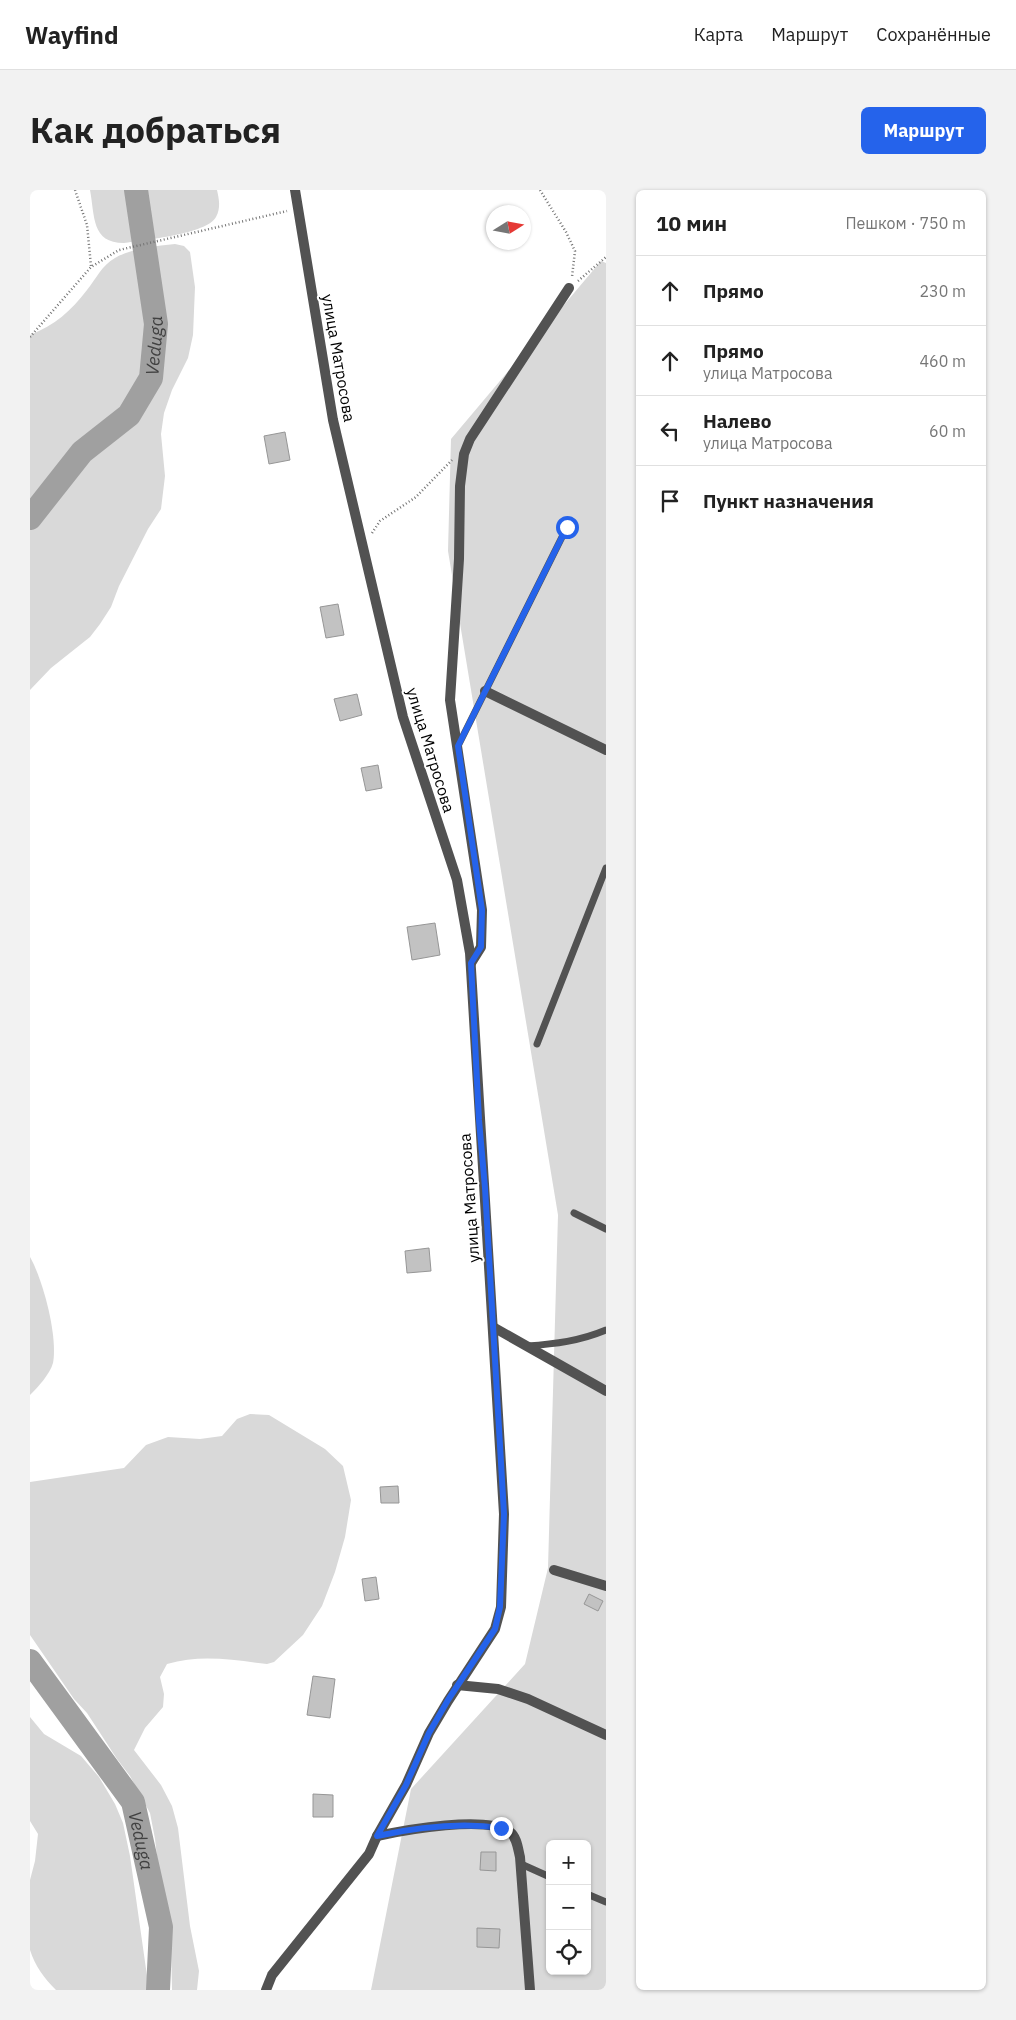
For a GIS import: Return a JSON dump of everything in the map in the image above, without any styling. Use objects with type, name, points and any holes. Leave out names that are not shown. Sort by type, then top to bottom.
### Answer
[{"type":"street","name":"улица Матросова","points":[[266,1990],[272,1975],[369,1854],[406,1785],[429,1733],[457,1685],[495,1629],[500,1607],[504,1514],[471,963],[457,880],[403,717],[333,420],[296,190]]},
{"type":"street","points":[[471,963],[481,947],[482,910],[450,700],[459,559],[460,486],[466,448],[470,439],[569,288]]},
{"type":"street","points":[[485,691],[606,750]]},
{"type":"street","points":[[492,1327],[606,1391]]},
{"type":"street","points":[[554,1570],[606,1586]]},
{"type":"street","points":[[457,1685],[498,1689],[528,1699],[606,1735]]},
{"type":"street","points":[[377,1836],[421,1827],[480,1825],[501,1828],[511,1833],[516,1840],[521,1864],[530,1990]]},
{"type":"lane","points":[[458,746],[567,527]]},
{"type":"lane","points":[[537,1044],[606,868]]},
{"type":"lane","points":[[574,1213],[606,1229]]},
{"type":"lane","points":[[526,1346],[564,1343],[606,1330]]},
{"type":"lane","points":[[521,1864],[546,1875]]},
{"type":"lane","points":[[591,1896],[606,1902]]},
{"type":"path","points":[[75,190],[87,225],[91,267]]},
{"type":"path","points":[[540,190],[566,232],[575,251],[574,270],[569,288]]},
{"type":"path","points":[[30,337],[91,267],[119,250],[298,208]]},
{"type":"path","points":[[569,288],[606,257]]},
{"type":"path","points":[[365,553],[373,531],[380,521],[416,497],[442,469],[466,448]]},
{"type":"shaded area","points":[[90,190],[217,190],[219,200],[218,214],[210,223],[188,232],[124,243],[113,242],[105,238],[96,226]]},
{"type":"shaded area","points":[[175,244],[184,246],[190,252],[195,287],[193,335],[188,358],[172,390],[164,413],[161,434],[165,476],[161,509],[148,529],[119,586],[111,607],[100,624],[90,637],[51,668],[30,690],[30,335],[47,327],[69,311],[110,261],[136,250]]},
{"type":"shaded area","points":[[601,261],[606,263],[606,1990],[371,1990],[411,1789],[525,1664],[548,1568],[558,1215],[448,551],[451,439]]},
{"type":"shaded area","points":[[30,1257],[40,1279],[48,1308],[54,1352],[53,1363],[49,1372],[30,1395]]},
{"type":"shaded area","points":[[250,1414],[269,1415],[325,1449],[343,1466],[351,1500],[345,1537],[335,1572],[322,1606],[303,1635],[274,1662],[267,1664],[217,1659],[192,1659],[167,1664],[160,1677],[164,1694],[163,1707],[145,1728],[134,1750],[161,1785],[172,1806],[178,1828],[190,1926],[199,1971],[197,1990],[172,1990],[171,1947],[150,1813],[130,1776],[30,1635],[30,1482],[124,1468],[146,1445],[168,1437],[200,1439],[222,1436],[237,1419]]},
{"type":"shaded area","points":[[30,1717],[44,1734],[81,1756],[99,1777],[115,1804],[123,1823],[130,1856],[149,1990],[56,1990],[40,1972],[34,1961],[30,1950],[30,1880],[35,1861],[38,1834],[30,1821]]},
{"type":"building","points":[[285,432],[290,460],[269,464],[264,436]]},
{"type":"building","points":[[338,604],[344,635],[326,638],[320,607]]},
{"type":"building","points":[[357,694],[362,715],[340,721],[334,699]]},
{"type":"building","points":[[378,765],[382,788],[366,791],[361,768]]},
{"type":"building","points":[[435,923],[440,955],[412,960],[407,927]]},
{"type":"building","points":[[429,1248],[431,1271],[407,1273],[405,1251]]},
{"type":"building","points":[[398,1486],[399,1503],[381,1503],[380,1487]]},
{"type":"building","points":[[376,1577],[379,1599],[365,1601],[362,1579]]},
{"type":"building","points":[[589,1594],[603,1601],[598,1611],[584,1604]]},
{"type":"building","points":[[313,1676],[335,1679],[330,1718],[307,1715]]},
{"type":"building","points":[[313,1794],[333,1795],[333,1817],[313,1817]]},
{"type":"building","points":[[481,1852],[496,1852],[496,1871],[480,1870]]},
{"type":"building","points":[[477,1928],[500,1929],[499,1948],[477,1947]]},
{"type":"waterway","name":"Veduga","points":[[30,518],[82,452],[129,415],[151,378],[156,324],[136,190]]},
{"type":"waterway","name":"Veduga","points":[[30,1661],[133,1802],[161,1927],[158,1990]]},
{"type":"route","points":[[501,1828],[480,1825],[421,1827],[377,1836],[406,1785],[429,1733],[466,1671],[495,1629],[500,1607],[504,1514],[471,963],[481,947],[482,910],[458,746],[567,527]]}]
